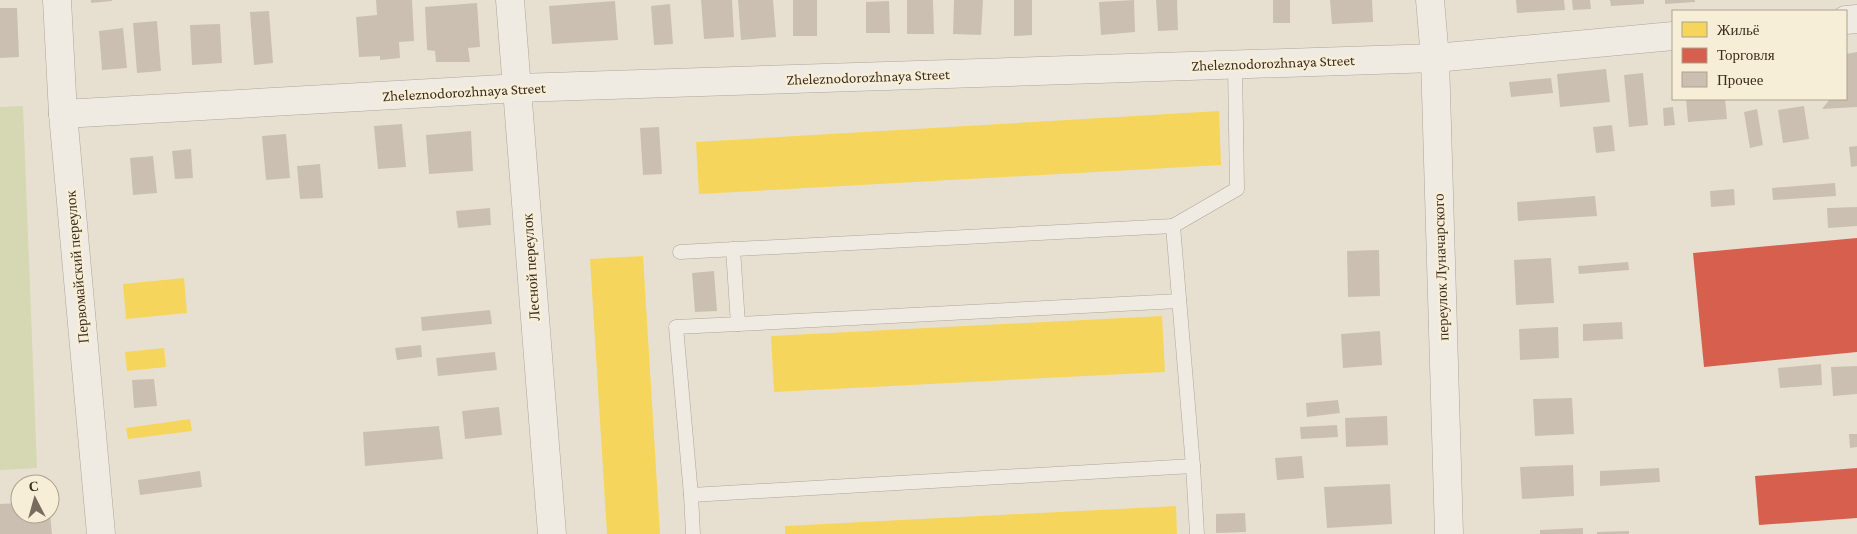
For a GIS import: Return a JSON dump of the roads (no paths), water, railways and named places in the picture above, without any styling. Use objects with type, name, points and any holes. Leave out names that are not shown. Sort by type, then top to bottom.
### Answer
[{"type":"street","name":"Первомайский переулок","points":[[57,0],[63,114],[101,534]]},
{"type":"street","name":"Лесной переулок","points":[[510,0],[552,534]]},
{"type":"street","name":"переулок Луначарского","points":[[1430,0],[1435,58],[1449,534]]},
{"type":"street","name":"Zheleznodorozhnaya Street","points":[[63,114],[518,88],[1435,58],[1672,36]]},
{"type":"lane","points":[[680,252],[1173,226],[1237,189],[1235,65]]},
{"type":"lane","points":[[1173,226],[1197,534]]},
{"type":"lane","points":[[734,249],[738,324]]},
{"type":"lane","points":[[693,534],[676,327],[1179,301]]},
{"type":"lane","points":[[691,495],[1193,466]]}]
